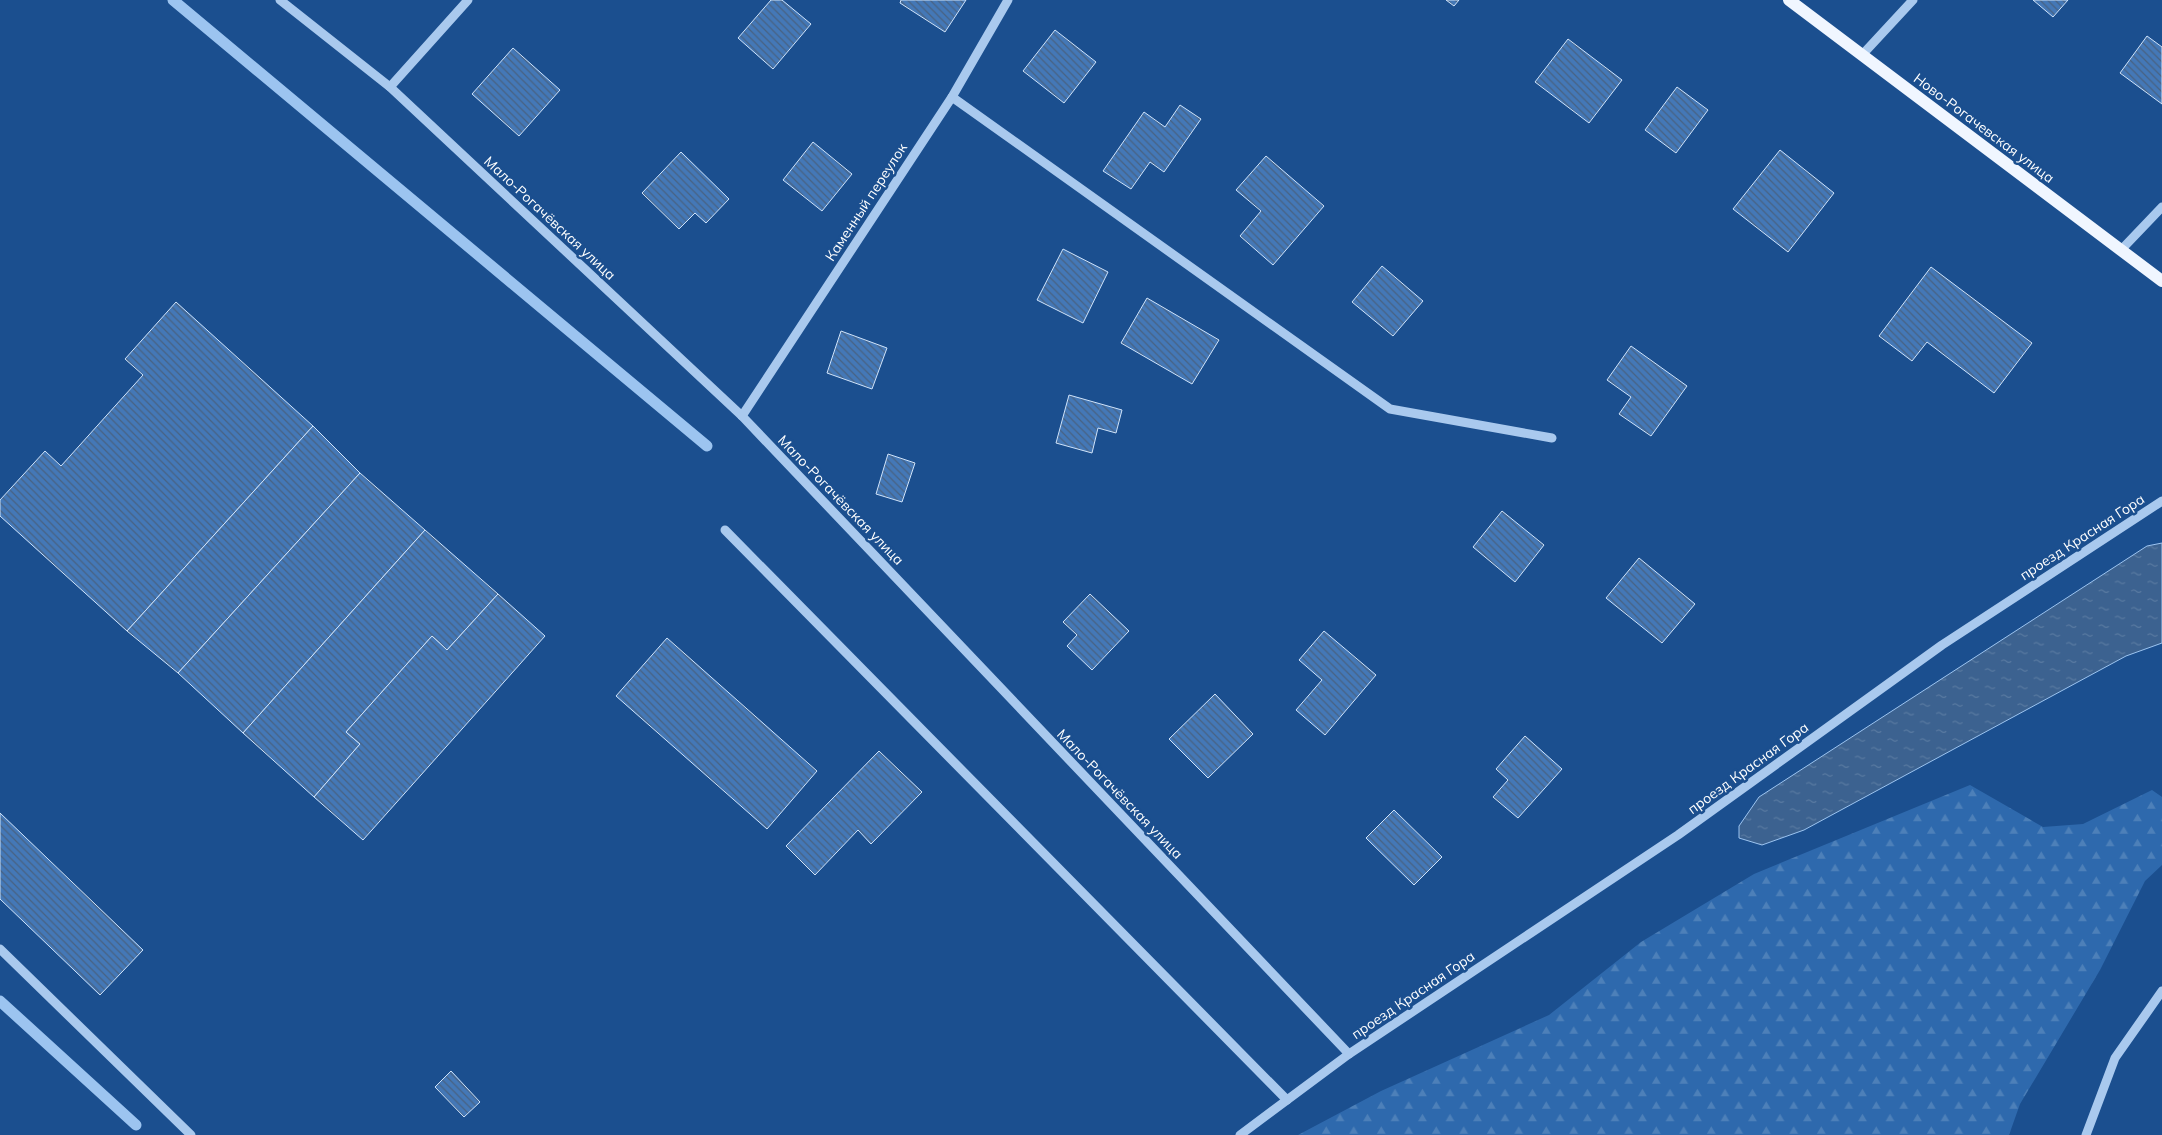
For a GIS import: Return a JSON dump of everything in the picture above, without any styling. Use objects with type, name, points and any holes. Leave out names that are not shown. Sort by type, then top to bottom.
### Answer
[{"type":"main road","name":"Ново-Рогачевская улица","points":[[1789,0],[2162,281]]},
{"type":"street","name":"Мало-Рогачёвская улица","points":[[280,0],[390,87],[742,416],[1349,1054]]},
{"type":"street","points":[[390,87],[468,0]]},
{"type":"street","name":"Каменный переулок","points":[[742,416],[952,97],[1008,0]]},
{"type":"street","points":[[1862,55],[1913,0]]},
{"type":"street","points":[[952,97],[1390,409],[1552,438]]},
{"type":"street","points":[[2121,250],[2162,207]]},
{"type":"street","name":"проезд Красная Гора","points":[[1240,1135],[1349,1054],[1678,835],[1942,645],[2162,501]]},
{"type":"street","points":[[725,530],[1287,1100]]},
{"type":"street","points":[[0,949],[191,1135]]},
{"type":"street","points":[[2086,1135],[2115,1058],[2162,991]]},
{"type":"green space","points":[[1970,785],[2043,827],[2083,824],[2152,790],[2162,797],[2162,865],[2145,881],[2100,970],[2020,1104],[2009,1135],[1298,1135],[1381,1091],[1549,1015],[1641,942],[1754,874]]},
{"type":"water","points":[[2162,543],[2162,643],[2126,656],[1804,830],[1762,845],[1739,838],[1739,826],[1759,797],[2147,546]]},
{"type":"building","points":[[771,0],[782,0],[811,24],[773,69],[738,38]]},
{"type":"building","points":[[901,0],[966,0],[945,32],[900,3]]},
{"type":"building","points":[[1446,0],[1459,0],[1454,6]]},
{"type":"building","points":[[2033,0],[2068,0],[2053,17]]},
{"type":"building","points":[[1055,30],[1096,62],[1064,103],[1023,71]]},
{"type":"building","points":[[2147,36],[2162,47],[2162,104],[2120,73]]},
{"type":"building","points":[[1568,39],[1622,80],[1589,123],[1535,82]]},
{"type":"building","points":[[513,48],[560,90],[519,136],[472,94]]},
{"type":"building","points":[[1677,87],[1708,110],[1676,153],[1645,130]]},
{"type":"building","points":[[1180,105],[1201,119],[1164,172],[1150,162],[1131,189],[1103,171],[1144,112],[1165,127]]},
{"type":"building","points":[[813,142],[852,174],[822,211],[783,180]]},
{"type":"building","points":[[1780,150],[1834,193],[1788,252],[1733,209]]},
{"type":"building","points":[[681,152],[729,199],[706,223],[695,213],[679,229],[642,193]]},
{"type":"building","points":[[1266,156],[1324,206],[1273,265],[1240,236],[1261,211],[1236,190]]},
{"type":"building","points":[[1063,249],[1108,272],[1083,323],[1037,300]]},
{"type":"building","points":[[1382,266],[1423,301],[1393,336],[1352,302]]},
{"type":"building","points":[[1931,267],[2032,343],[1994,393],[1927,342],[1912,361],[1879,336]]},
{"type":"building","points":[[1147,298],[1219,340],[1192,384],[1121,343]]},
{"type":"building","points":[[176,302],[313,426],[127,631],[0,516],[0,500],[45,451],[61,466],[143,375],[125,359]]},
{"type":"building","points":[[841,331],[887,348],[872,389],[827,373]]},
{"type":"building","points":[[1631,346],[1687,386],[1651,436],[1619,414],[1631,397],[1607,380]]},
{"type":"building","points":[[1069,395],[1122,410],[1116,433],[1098,428],[1092,453],[1056,443]]},
{"type":"building","points":[[313,426],[360,473],[178,673],[127,631]]},
{"type":"building","points":[[888,454],[915,463],[902,502],[876,494]]},
{"type":"building","points":[[360,473],[425,530],[243,733],[178,673]]},
{"type":"building","points":[[1502,511],[1544,545],[1515,582],[1473,547]]},
{"type":"building","points":[[425,530],[498,594],[447,650],[432,636],[346,732],[360,744],[314,797],[243,733]]},
{"type":"building","points":[[1639,558],[1695,604],[1662,643],[1606,598]]},
{"type":"building","points":[[498,594],[545,636],[363,840],[314,797],[360,744],[346,732],[432,636],[447,650]]},
{"type":"building","points":[[1090,594],[1129,631],[1092,670],[1067,646],[1077,635],[1063,622]]},
{"type":"building","points":[[1324,631],[1376,675],[1325,735],[1296,710],[1322,680],[1299,660]]},
{"type":"building","points":[[667,638],[817,771],[767,829],[616,696]]},
{"type":"building","points":[[1215,694],[1253,734],[1208,778],[1169,739]]},
{"type":"building","points":[[1525,736],[1562,769],[1518,818],[1493,797],[1508,780],[1496,769]]},
{"type":"building","points":[[879,751],[922,792],[871,844],[858,830],[815,875],[786,846]]},
{"type":"building","points":[[1394,810],[1442,857],[1414,885],[1366,838]]},
{"type":"building","points":[[0,813],[143,950],[100,995],[0,899]]},
{"type":"building","points":[[451,1071],[480,1102],[464,1117],[435,1087]]},
{"type":"waterway","points":[[173,0],[707,446]]},
{"type":"waterway","points":[[0,1001],[136,1125]]}]
